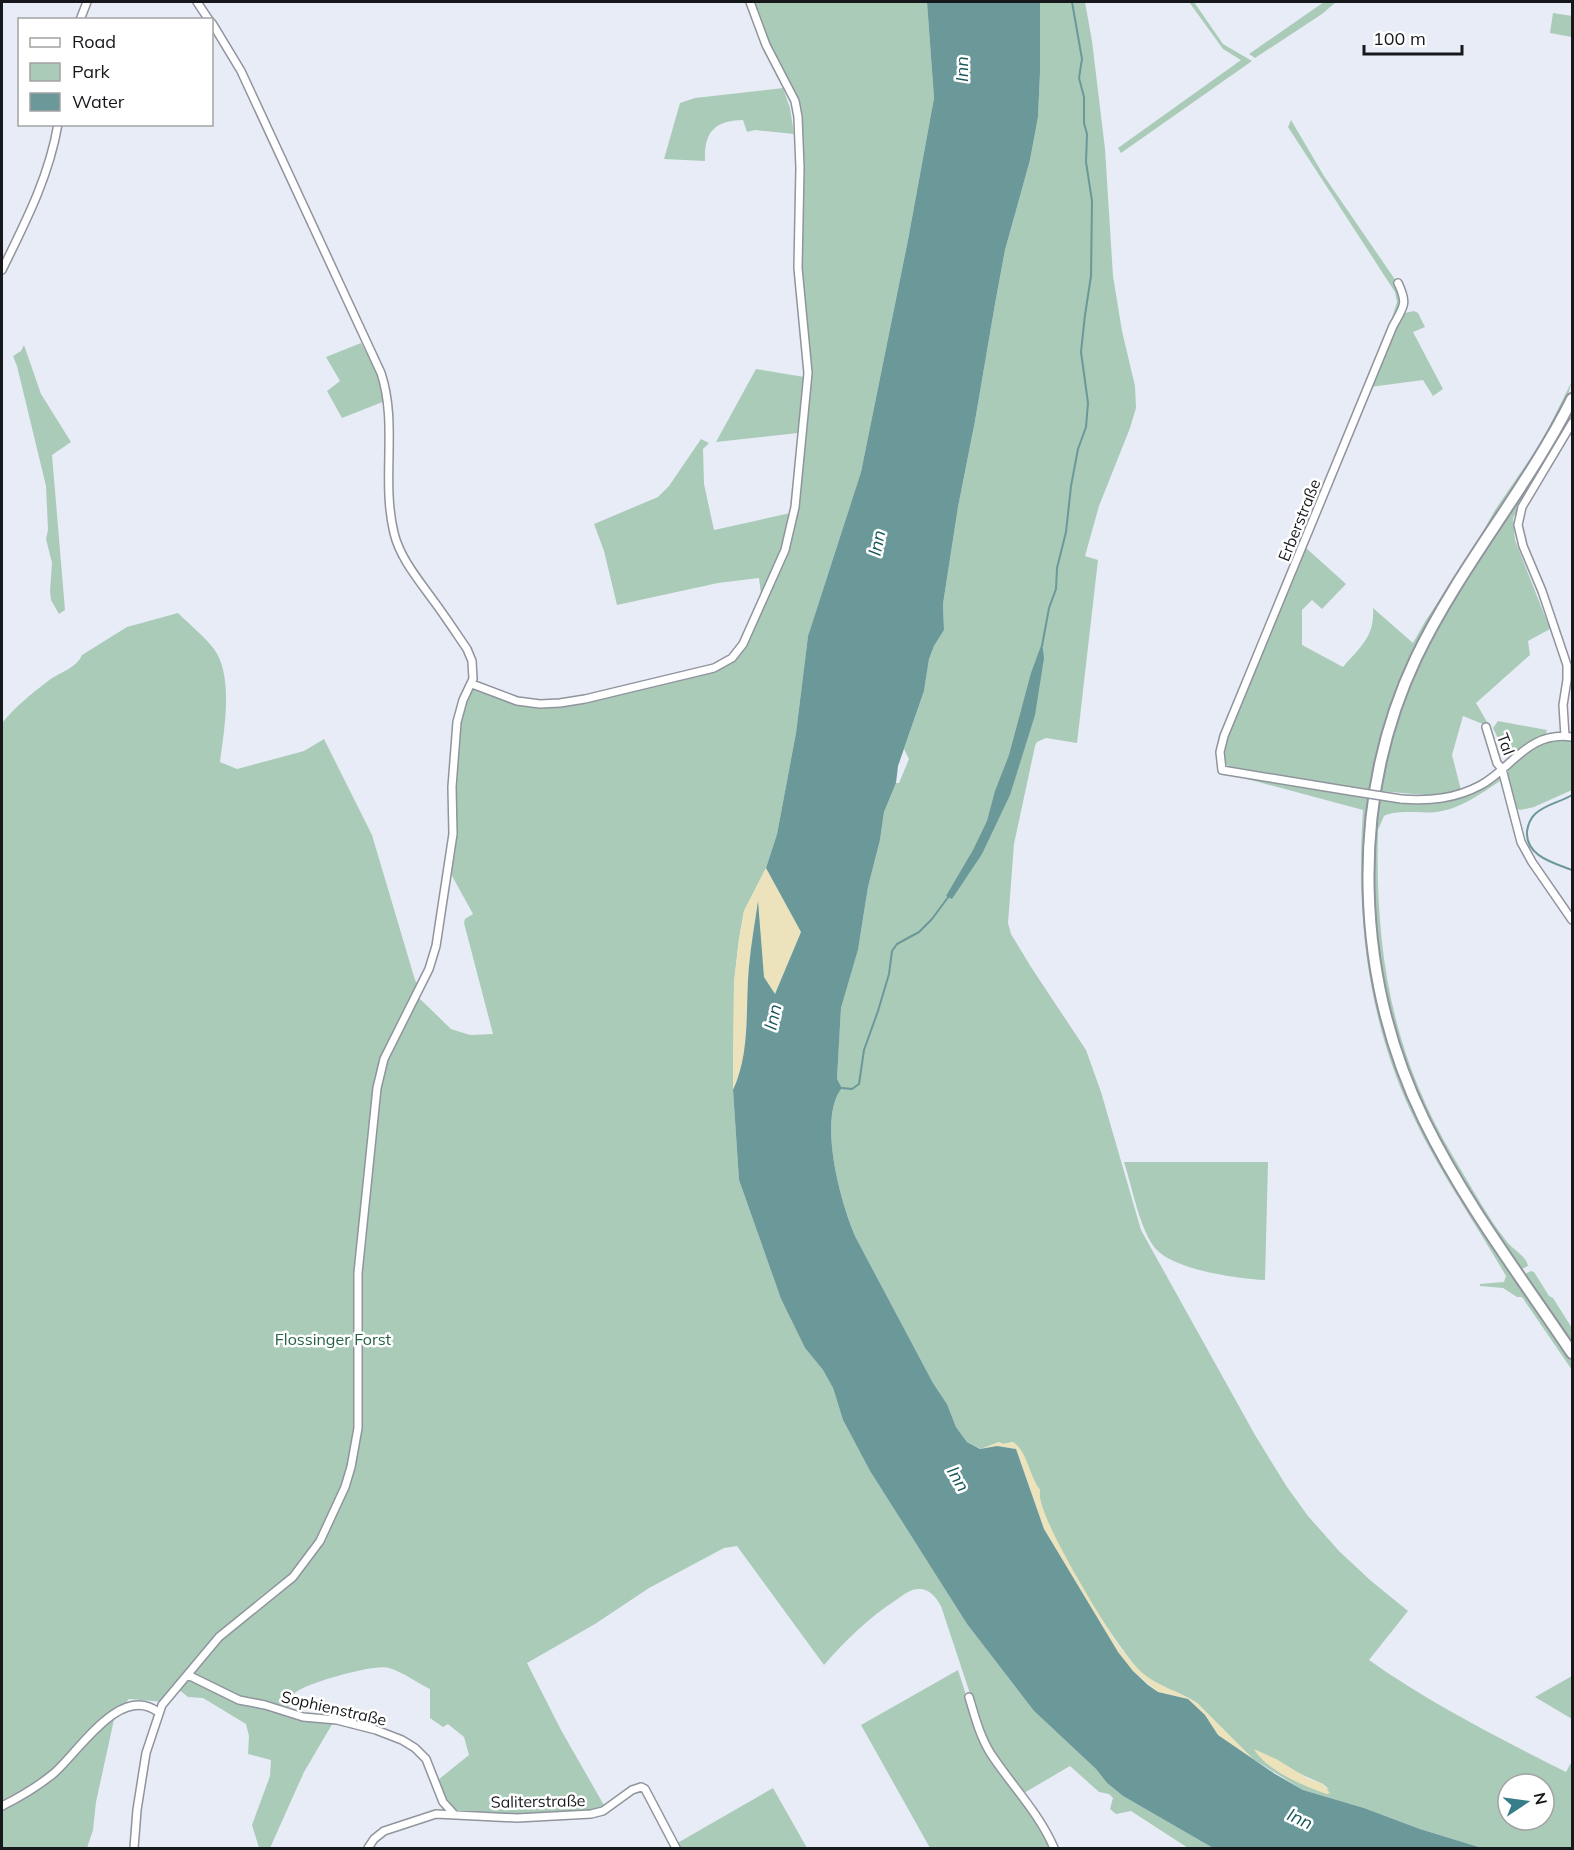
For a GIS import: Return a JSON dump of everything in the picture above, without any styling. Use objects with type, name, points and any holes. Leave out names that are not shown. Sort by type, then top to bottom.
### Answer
[{"type":"main road","points":[[1572,399],[1535,465],[1446,603],[1406,682],[1383,752],[1371,830],[1368,889],[1373,953],[1384,1009],[1395,1050],[1413,1095],[1438,1146],[1464,1190],[1572,1353]]},
{"type":"street","points":[[81,18],[87,2]]},
{"type":"street","points":[[197,2],[208,18]]},
{"type":"street","points":[[472,684],[517,701],[540,704],[560,703],[714,668],[732,658],[743,644],[778,569],[790,533],[795,507],[808,373],[798,268],[800,137],[795,101],[766,45],[750,2]]},
{"type":"street","points":[[134,1848],[146,1753],[158,1712],[173,1690],[219,1637],[287,1583],[312,1555],[338,1505],[351,1467],[358,1428],[358,1273],[377,1088],[384,1059],[429,969],[436,946],[453,834],[453,775],[457,722],[463,700],[472,684],[473,672],[470,655],[405,561],[394,531],[390,489],[389,405],[387,389],[381,373],[241,71],[213,26]]},
{"type":"street","points":[[2,270],[44,180],[58,126]]},
{"type":"street","name":"Erberstraße","points":[[1398,283],[1404,295],[1404,308],[1393,326],[1224,736],[1220,752],[1222,770],[1401,799],[1436,800],[1456,796],[1482,784],[1502,769]]},
{"type":"street","points":[[1502,769],[1526,748],[1543,740],[1569,736],[1563,705],[1568,680],[1567,665],[1542,591],[1523,546],[1518,525],[1522,507],[1572,423]]},
{"type":"street","name":"Tal","points":[[1486,727],[1497,763],[1502,769],[1521,842],[1572,921]]},
{"type":"street","name":"Sophienstraße","points":[[188,1675],[239,1700],[265,1705],[303,1717],[337,1720],[376,1730],[402,1740],[415,1748],[426,1760],[443,1802],[453,1813]]},
{"type":"street","points":[[969,1697],[991,1754],[1033,1810],[1054,1848]]},
{"type":"street","points":[[2,1806],[38,1786],[52,1775],[106,1719],[120,1709],[141,1705],[158,1712]]},
{"type":"street","name":"Saliterstraße","points":[[368,1848],[384,1831],[436,1814],[453,1813],[517,1818],[591,1814],[603,1811],[632,1790],[641,1787],[645,1789],[675,1848]]},
{"type":"street","points":[[436,1814],[443,1802]]},
{"type":"green space","name":"Flossinger Forst","points":[[749,2],[927,2],[934,98],[861,472],[808,636],[796,733],[777,834],[766,868],[744,911],[734,982],[733,1090],[739,1180],[781,1299],[805,1348],[823,1370],[833,1388],[843,1420],[870,1471],[967,1624],[1034,1711],[1096,1769],[1107,1783],[1123,1796],[1213,1848],[1188,1848],[1131,1811],[1116,1814],[1110,1809],[1113,1798],[1109,1794],[1099,1792],[1070,1766],[1024,1793],[990,1749],[941,1606],[928,1591],[917,1589],[904,1594],[876,1614],[824,1665],[737,1546],[724,1548],[649,1588],[595,1624],[527,1663],[561,1730],[605,1807],[594,1812],[479,1815],[453,1809],[445,1800],[438,1780],[469,1755],[464,1737],[448,1724],[443,1727],[430,1718],[430,1689],[399,1672],[382,1667],[327,1679],[303,1688],[292,1697],[287,1714],[334,1721],[304,1772],[270,1848],[259,1848],[252,1825],[270,1776],[271,1760],[248,1754],[249,1736],[246,1724],[203,1698],[188,1697],[178,1689],[166,1702],[129,1699],[115,1715],[96,1802],[93,1830],[87,1848],[2,1848],[2,723],[29,696],[52,678],[72,667],[82,655],[127,627],[178,613],[214,649],[224,674],[226,704],[220,762],[237,769],[304,751],[324,739],[372,835],[415,980],[420,987],[418,997],[451,1029],[470,1035],[493,1034],[464,923],[465,919],[473,914],[451,874],[456,840],[453,834],[457,722],[472,684],[540,705],[715,670],[734,660],[760,607],[756,606],[761,594],[759,578],[718,583],[617,605],[604,551],[594,524],[658,497],[669,486],[701,439],[709,443],[703,449],[704,484],[714,530],[795,512],[809,388],[799,281],[800,168],[795,107]]},
{"type":"green space","points":[[1040,2],[1085,2],[1105,149],[1113,276],[1122,331],[1135,386],[1136,408],[1099,506],[1085,556],[1098,560],[1077,743],[1046,738],[1037,742],[1035,746],[1014,844],[1008,923],[1011,934],[1086,1050],[1101,1092],[1141,1230],[1255,1435],[1308,1516],[1339,1551],[1408,1611],[1369,1660],[1441,1706],[1566,1772],[1572,1761],[1572,1848],[1482,1848],[1303,1790],[1253,1759],[1197,1703],[1141,1672],[1115,1638],[1079,1583],[1049,1526],[1041,1504],[1040,1490],[1018,1447],[1013,1442],[1003,1444],[999,1442],[981,1449],[967,1442],[956,1427],[947,1404],[933,1383],[856,1238],[844,1205],[831,1140],[835,1102],[842,1088],[837,1079],[841,1008],[858,950],[868,887],[880,840],[884,812],[909,759],[904,749],[924,691],[929,659],[944,630],[943,604],[958,507],[995,304],[1005,250],[1030,160],[1038,117]],"holes":[[[1258,1755],[1323,1784],[1329,1789],[1295,1780]]]},
{"type":"green space","points":[[1189,2],[1194,2],[1223,44],[1252,61],[1121,153],[1118,148],[1241,60],[1223,49]]},
{"type":"green space","points":[[1324,2],[1336,2],[1322,14],[1255,58],[1249,54]]},
{"type":"green space","points":[[1553,13],[1572,16],[1572,37],[1550,33]]},
{"type":"green space","points":[[783,88],[790,108],[794,134],[755,130],[747,132],[743,120],[733,121],[713,130],[706,142],[705,161],[664,159],[680,103],[695,98]]},
{"type":"green space","points":[[1291,120],[1324,176],[1396,281],[1402,302],[1383,346],[1397,302],[1395,292],[1288,127]]},
{"type":"green space","points":[[1414,311],[1418,313],[1425,327],[1413,332],[1443,389],[1433,396],[1423,380],[1370,387],[1400,316]]},
{"type":"green space","points":[[361,343],[378,374],[385,401],[342,418],[327,391],[340,381],[326,357]]},
{"type":"green space","points":[[24,345],[41,394],[71,442],[52,455],[65,610],[59,614],[51,600],[50,591],[52,563],[46,539],[48,530],[46,486],[13,356],[21,351]]},
{"type":"green space","points":[[756,369],[804,377],[798,433],[716,442]]},
{"type":"green space","points":[[1572,381],[1567,398],[1549,435],[1417,648],[1367,827],[1364,868],[1365,915],[1373,977],[1392,1052],[1504,1261],[1572,1361],[1572,1370],[1522,1297],[1517,1297],[1503,1288],[1480,1286],[1480,1284],[1504,1282],[1506,1276],[1435,1159],[1398,1081],[1375,1006],[1368,967],[1361,889],[1363,810],[1221,772],[1231,769],[1224,758],[1227,735],[1305,547],[1346,584],[1322,609],[1312,600],[1302,610],[1302,645],[1343,667],[1369,634],[1372,627],[1373,608],[1413,643],[1469,556],[1495,510],[1542,441]]},
{"type":"green space","points":[[1572,409],[1572,420],[1568,428],[1513,518],[1515,540],[1550,629],[1528,641],[1530,655],[1476,703],[1490,727],[1463,716],[1452,755],[1461,790],[1436,796],[1380,791],[1388,751],[1400,711],[1414,672],[1432,635]]},
{"type":"green space","points":[[1498,721],[1547,730],[1545,736],[1506,755],[1493,728]]},
{"type":"green space","points":[[1556,740],[1572,740],[1572,790],[1534,807],[1520,810],[1514,807],[1507,778],[1509,767],[1526,751]]},
{"type":"green space","points":[[1499,777],[1500,781],[1454,808],[1436,812],[1403,812],[1384,816],[1378,830],[1380,917],[1391,1000],[1401,1040],[1415,1079],[1454,1158],[1493,1223],[1527,1263],[1528,1266],[1522,1269],[1497,1237],[1447,1153],[1423,1105],[1404,1058],[1390,1009],[1380,960],[1375,909],[1375,856],[1379,800],[1414,804],[1448,801],[1474,791]]},
{"type":"green space","points":[[1124,1162],[1268,1162],[1265,1280],[1240,1278],[1194,1269],[1159,1252],[1142,1223]]},
{"type":"green space","points":[[1534,1272],[1549,1296],[1553,1298],[1572,1328],[1572,1344],[1525,1274]]},
{"type":"green space","points":[[958,1670],[977,1729],[1032,1812],[1052,1848],[930,1848],[861,1725]]},
{"type":"green space","points":[[1572,1676],[1572,1719],[1535,1697]]},
{"type":"green space","points":[[773,1788],[807,1848],[677,1848],[674,1845]]},
{"type":"sand","points":[[766,868],[801,932],[775,994],[764,977],[757,905],[749,965],[743,1060],[733,1090],[734,982],[739,939],[744,911]]},
{"type":"sand","points":[[999,1442],[1003,1444],[1013,1442],[1022,1452],[1040,1490],[1046,1518],[1056,1538],[1092,1603],[1124,1653],[1148,1677],[1197,1703],[1253,1759],[1218,1735],[1205,1715],[1188,1699],[1158,1692],[1133,1671],[1118,1652],[1044,1529],[1016,1449],[997,1446],[981,1449]]},
{"type":"sand","points":[[1254,1749],[1309,1779],[1323,1784],[1330,1793],[1318,1791],[1287,1777],[1267,1764]]},
{"type":"water","name":"Inn","points":[[927,2],[1040,2],[1038,117],[1030,160],[1005,250],[995,304],[958,507],[943,604],[944,630],[929,659],[924,691],[898,766],[896,783],[884,812],[880,840],[868,887],[858,950],[841,1008],[837,1079],[842,1088],[835,1102],[831,1140],[844,1205],[856,1238],[933,1383],[947,1404],[956,1427],[967,1442],[980,1449],[997,1446],[1016,1449],[1044,1529],[1118,1652],[1133,1671],[1158,1692],[1188,1699],[1205,1715],[1218,1735],[1303,1790],[1482,1848],[1213,1848],[1123,1796],[1107,1783],[1096,1769],[1034,1711],[967,1624],[870,1471],[843,1420],[833,1388],[823,1370],[805,1348],[781,1299],[739,1180],[733,1090],[743,1060],[749,966],[758,901],[764,977],[775,994],[801,932],[766,868],[777,834],[796,733],[808,636],[861,472],[908,240],[934,98]]},
{"type":"water","points":[[1042,643],[1044,658],[1035,715],[1010,795],[982,854],[952,899],[946,896],[987,821]]},
{"type":"waterway","points":[[1042,646],[1049,608],[1056,589],[1057,568],[1066,532],[1071,486],[1078,449],[1086,427],[1088,403],[1081,352],[1091,276],[1092,201],[1086,162],[1087,134],[1084,123],[1084,97],[1079,78],[1082,59],[1072,2]]},
{"type":"waterway","points":[[1572,795],[1535,814],[1527,831],[1528,840],[1536,852],[1549,861],[1572,870]]},
{"type":"waterway","points":[[842,1088],[852,1089],[859,1084],[864,1050],[889,974],[892,951],[897,944],[919,932],[949,896]]}]
